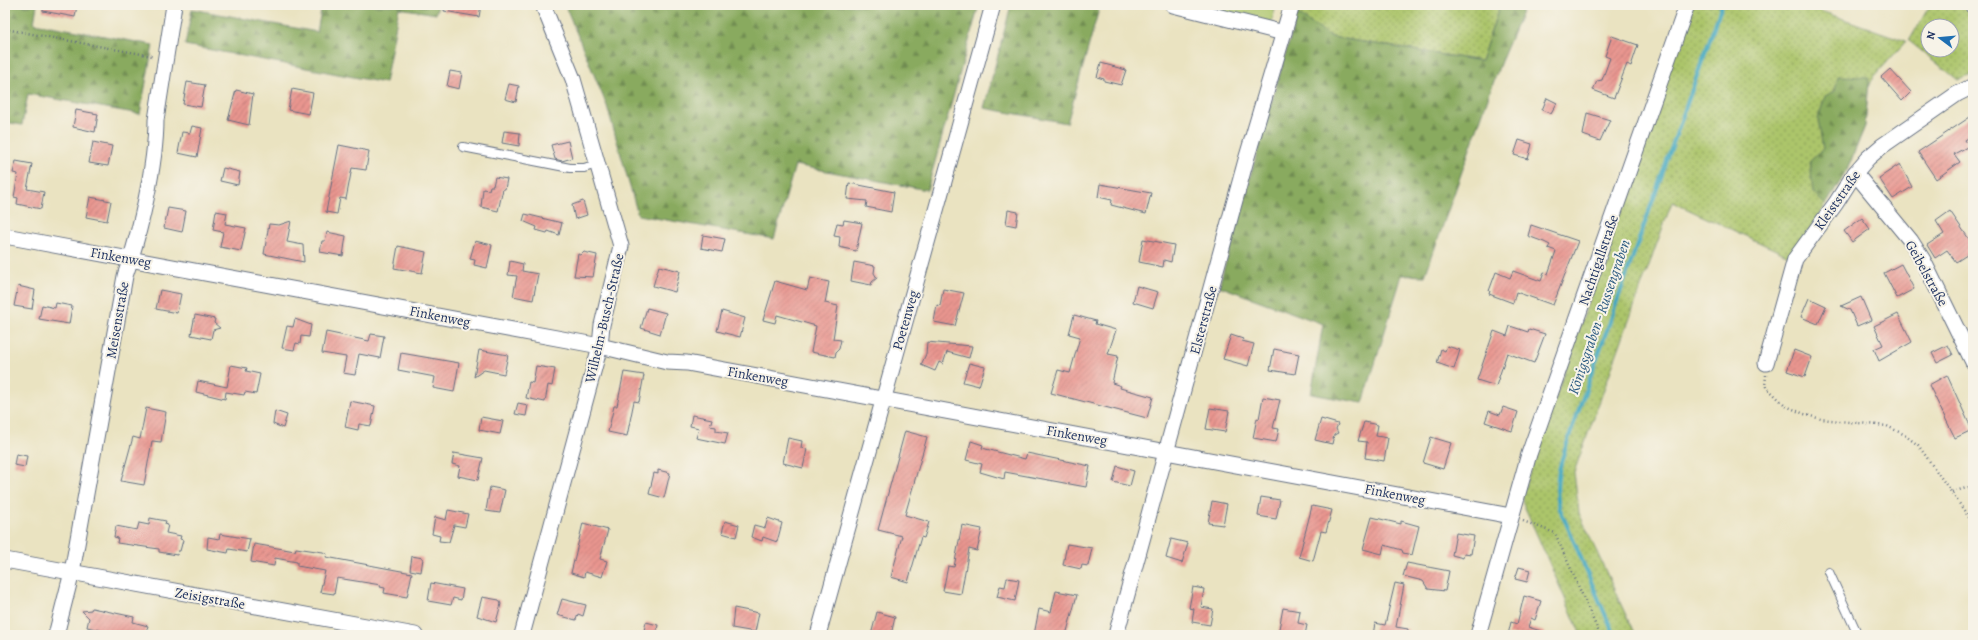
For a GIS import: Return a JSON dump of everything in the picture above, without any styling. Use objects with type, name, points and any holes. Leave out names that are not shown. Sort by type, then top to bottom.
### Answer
[{"type":"street","name":"Meisenstraße","points":[[56,635],[72,572],[125,276],[131,258],[148,182],[174,5]]},
{"type":"street","name":"Wilhelm-Busch-Straße","points":[[522,635],[600,346],[602,325],[621,246],[573,79],[543,5]]},
{"type":"street","name":"Poetenweg","points":[[818,635],[993,5]]},
{"type":"street","points":[[1173,5],[1284,33]]},
{"type":"street","name":"Elsterstraße","points":[[1116,635],[1246,160],[1292,5]]},
{"type":"street","name":"Nachtigallstraße","points":[[1478,635],[1529,454],[1687,5]]},
{"type":"street","name":"Kleiststraße","points":[[1766,364],[1795,259],[1855,173],[1868,158],[1882,146],[1957,94],[1973,86]]},
{"type":"street","name":"Geibelstraße","points":[[1855,173],[1911,241],[1923,260],[1973,362]]},
{"type":"street","name":"Finkenweg","points":[[5,236],[131,258],[600,346],[667,362],[687,363],[1511,516]]},
{"type":"street","name":"Zeisigstraße","points":[[5,560],[415,635]]},
{"type":"lane","points":[[463,147],[570,168],[584,168],[598,164]]},
{"type":"lane","points":[[1829,572],[1858,635]]},
{"type":"path","points":[[5,28],[165,59]]},
{"type":"path","points":[[1766,364],[1765,386],[1786,406],[1821,419],[1887,426],[1903,434],[1918,445],[1973,523]]},
{"type":"path","points":[[1952,492],[1973,486]]},
{"type":"path","points":[[1511,516],[1555,533],[1600,635]]},
{"type":"green space","points":[[5,5],[37,5],[34,23],[153,45],[140,114],[28,94],[22,125],[5,122]]},
{"type":"green space","points":[[322,5],[438,5],[436,14],[399,8],[385,83],[185,45],[192,9],[317,32]]},
{"type":"green space","points":[[565,5],[591,5],[617,10],[618,5],[979,5],[927,190],[795,165],[774,239],[638,215],[607,106]]},
{"type":"green space","points":[[1011,5],[1076,5],[1099,9],[1067,123],[984,108]]},
{"type":"green space","points":[[1197,5],[1276,5],[1271,26]]},
{"type":"green space","points":[[1300,5],[1500,5],[1481,61],[1332,37],[1297,14]]},
{"type":"green space","points":[[1500,5],[1525,5],[1500,64],[1425,276],[1402,275],[1363,403],[1311,394],[1323,324],[1219,286],[1297,14],[1332,37],[1481,61]]},
{"type":"green space","points":[[1691,5],[1823,5],[1821,11],[1906,41],[1873,78],[1868,89],[1865,126],[1847,170],[1793,258],[1672,202],[1574,472],[1579,513],[1635,635],[1581,635],[1522,501],[1523,492]]},
{"type":"green space","points":[[1930,5],[1966,5],[1973,14],[1973,75],[1958,80],[1930,58],[1960,58],[1960,18],[1922,18]]},
{"type":"green space","points":[[1920,22],[1920,50],[1909,41]]},
{"type":"green space","points":[[1838,76],[1868,77],[1869,82],[1865,126],[1847,170],[1826,205],[1813,193],[1810,161],[1823,149],[1818,119],[1825,96],[1835,91]]},
{"type":"green space","points":[[1120,630],[1162,635],[1119,635]]},
{"type":"building","points":[[43,5],[77,5],[75,17],[43,11]]},
{"type":"building","points":[[445,5],[481,5],[479,17],[444,11]]},
{"type":"building","points":[[1612,36],[1638,45],[1631,66],[1627,64],[1614,98],[1593,90],[1597,81],[1602,80],[1610,58],[1605,56]]},
{"type":"building","points":[[1101,63],[1126,70],[1121,85],[1104,81],[1104,79],[1097,77]]},
{"type":"building","points":[[1890,69],[1911,92],[1902,101],[1881,77]]},
{"type":"building","points":[[450,71],[462,73],[459,89],[447,86]]},
{"type":"building","points":[[187,82],[205,85],[201,107],[183,104]]},
{"type":"building","points":[[509,84],[519,86],[516,102],[505,99]]},
{"type":"building","points":[[292,89],[313,93],[309,114],[288,110]]},
{"type":"building","points":[[236,90],[253,94],[249,125],[228,120]]},
{"type":"building","points":[[1547,98],[1557,103],[1551,114],[1542,110]]},
{"type":"building","points":[[76,110],[98,114],[95,132],[73,127]]},
{"type":"building","points":[[1587,113],[1610,120],[1600,141],[1583,135]]},
{"type":"building","points":[[1973,115],[1973,135],[1965,140],[1969,146],[1954,154],[1960,162],[1936,179],[1918,152]]},
{"type":"building","points":[[192,126],[202,128],[197,157],[178,153],[182,132],[190,133]]},
{"type":"building","points":[[504,131],[520,133],[519,146],[502,143]]},
{"type":"building","points":[[1519,140],[1532,144],[1528,159],[1514,155]]},
{"type":"building","points":[[568,141],[572,158],[562,161],[555,159],[551,145]]},
{"type":"building","points":[[93,142],[112,146],[108,166],[89,163]]},
{"type":"building","points":[[339,145],[369,151],[366,170],[352,168],[346,199],[340,198],[337,214],[326,212]]},
{"type":"building","points":[[16,161],[32,164],[27,189],[44,192],[41,209],[17,204],[18,198],[14,197],[18,174],[13,173]]},
{"type":"building","points":[[1900,164],[1912,187],[1893,199],[1879,178]]},
{"type":"building","points":[[223,168],[240,172],[238,185],[220,181]]},
{"type":"building","points":[[495,177],[507,179],[498,211],[481,207],[483,189],[489,190],[490,186],[493,186]]},
{"type":"building","points":[[849,183],[894,192],[891,212],[866,207],[867,201],[847,199]]},
{"type":"building","points":[[1100,184],[1151,193],[1146,214],[1111,205],[1112,200],[1098,197]]},
{"type":"building","points":[[90,197],[111,201],[107,221],[86,217]]},
{"type":"building","points":[[583,201],[587,215],[575,219],[572,205]]},
{"type":"building","points":[[168,208],[186,211],[182,232],[164,228]]},
{"type":"building","points":[[1008,210],[1018,212],[1016,226],[1006,224]]},
{"type":"building","points":[[216,211],[227,213],[225,224],[246,228],[241,251],[220,247],[223,232],[213,230]]},
{"type":"building","points":[[1950,211],[1973,245],[1973,251],[1956,262],[1947,250],[1935,258],[1927,245],[1944,234],[1936,221]]},
{"type":"building","points":[[525,214],[562,223],[559,235],[548,231],[547,233],[536,230],[537,227],[523,221]]},
{"type":"building","points":[[1862,218],[1870,229],[1852,242],[1844,231]]},
{"type":"building","points":[[844,220],[862,223],[856,251],[839,247],[840,237],[834,236],[837,223],[843,224]]},
{"type":"building","points":[[291,221],[287,242],[303,245],[304,262],[264,254],[269,224],[279,225]]},
{"type":"building","points":[[1531,225],[1578,241],[1553,305],[1516,292],[1513,303],[1489,294],[1496,272],[1510,278],[1513,271],[1541,281],[1544,273],[1548,274],[1556,251],[1548,248],[1550,245],[1528,236]]},
{"type":"building","points":[[327,232],[346,236],[343,256],[320,252],[322,241],[325,241]]},
{"type":"building","points":[[703,235],[725,239],[722,252],[701,248]]},
{"type":"building","points":[[1143,239],[1174,245],[1171,262],[1164,260],[1163,267],[1139,262]]},
{"type":"building","points":[[475,241],[492,245],[487,268],[474,265],[475,260],[470,259]]},
{"type":"building","points":[[398,246],[426,252],[422,273],[394,268]]},
{"type":"building","points":[[584,252],[597,255],[593,277],[574,276],[578,254],[581,255]]},
{"type":"building","points":[[510,261],[523,264],[522,271],[538,274],[533,300],[513,296],[517,276],[508,275]]},
{"type":"building","points":[[854,262],[875,266],[874,273],[877,278],[871,285],[851,281]]},
{"type":"building","points":[[1901,264],[1914,289],[1897,298],[1884,273]]},
{"type":"building","points":[[659,266],[680,271],[675,292],[653,286]]},
{"type":"building","points":[[810,278],[829,282],[825,303],[838,306],[833,339],[841,340],[835,357],[811,352],[816,326],[777,315],[775,323],[763,320],[775,281],[807,290]]},
{"type":"building","points":[[18,286],[35,290],[32,309],[14,306]]},
{"type":"building","points":[[1137,286],[1158,292],[1153,308],[1133,302]]},
{"type":"building","points":[[943,289],[964,293],[955,326],[934,322],[937,305],[940,306]]},
{"type":"building","points":[[160,290],[181,294],[177,313],[156,309]]},
{"type":"building","points":[[1861,297],[1871,320],[1857,326],[1850,310],[1841,306]]},
{"type":"building","points":[[1809,298],[1826,306],[1818,324],[1801,317]]},
{"type":"building","points":[[56,303],[72,306],[69,324],[39,319],[42,305],[55,308]]},
{"type":"building","points":[[647,308],[666,313],[660,334],[641,328]]},
{"type":"building","points":[[722,311],[745,318],[740,337],[717,331]]},
{"type":"building","points":[[1898,314],[1912,342],[1879,361],[1874,349],[1883,345],[1874,326]]},
{"type":"building","points":[[195,315],[215,319],[214,323],[220,328],[213,330],[211,339],[191,335]]},
{"type":"building","points":[[1074,315],[1096,321],[1095,324],[1116,330],[1108,354],[1118,356],[1112,383],[1121,386],[1120,388],[1153,397],[1147,418],[1051,393],[1058,370],[1070,373],[1080,337],[1069,334]]},
{"type":"building","points":[[295,319],[311,325],[309,337],[301,336],[300,344],[296,343],[294,350],[282,348],[287,326],[293,327]]},
{"type":"building","points":[[1510,326],[1528,332],[1529,329],[1545,334],[1534,363],[1507,353],[1496,386],[1477,380],[1494,331],[1507,336]]},
{"type":"building","points":[[326,332],[369,341],[371,334],[384,336],[380,358],[359,354],[355,375],[343,373],[346,357],[322,353]]},
{"type":"building","points":[[1231,335],[1243,339],[1242,341],[1254,344],[1248,366],[1223,359]]},
{"type":"building","points":[[927,342],[972,346],[969,358],[947,352],[943,364],[939,362],[935,371],[921,365],[926,354]]},
{"type":"building","points":[[1948,345],[1953,355],[1937,363],[1932,353]]},
{"type":"building","points":[[1447,346],[1460,350],[1454,369],[1437,363],[1441,349],[1445,351]]},
{"type":"building","points":[[1274,349],[1299,354],[1295,374],[1270,370]]},
{"type":"building","points":[[479,350],[508,355],[504,374],[484,370],[474,377]]},
{"type":"building","points":[[1794,350],[1812,357],[1805,377],[1787,371]]},
{"type":"building","points":[[401,353],[459,363],[454,392],[433,388],[435,377],[398,370]]},
{"type":"building","points":[[969,363],[985,367],[979,386],[963,382]]},
{"type":"building","points":[[231,365],[247,368],[246,371],[260,374],[256,394],[245,392],[244,395],[226,392],[225,399],[196,392],[198,381],[227,387]]},
{"type":"building","points":[[536,366],[555,369],[552,386],[548,385],[545,402],[526,398],[529,382],[533,383]]},
{"type":"building","points":[[624,372],[644,375],[639,402],[634,401],[627,436],[608,432],[614,406],[617,406]]},
{"type":"building","points":[[1947,375],[1972,430],[1955,438],[1929,385]]},
{"type":"building","points":[[1263,397],[1280,400],[1273,428],[1279,429],[1276,442],[1253,438],[1257,418],[1259,419]]},
{"type":"building","points":[[350,401],[375,406],[371,426],[359,424],[358,430],[345,427]]},
{"type":"building","points":[[518,403],[528,405],[526,416],[515,414]]},
{"type":"building","points":[[1503,407],[1518,412],[1512,431],[1485,422],[1489,411],[1500,415]]},
{"type":"building","points":[[146,408],[166,412],[161,442],[152,441],[144,485],[121,481],[133,437],[140,439]]},
{"type":"building","points":[[1210,408],[1229,411],[1225,432],[1206,429]]},
{"type":"building","points":[[275,411],[287,415],[283,428],[273,424]]},
{"type":"building","points":[[692,415],[712,419],[710,426],[716,427],[716,431],[728,433],[725,444],[696,438],[699,428],[690,426]]},
{"type":"building","points":[[481,417],[503,421],[500,434],[479,430]]},
{"type":"building","points":[[1321,419],[1338,424],[1336,429],[1338,433],[1334,435],[1332,444],[1315,440]]},
{"type":"building","points":[[1364,422],[1378,425],[1376,436],[1388,438],[1384,461],[1365,458],[1367,442],[1358,441]]},
{"type":"building","points":[[905,431],[927,437],[905,515],[929,522],[924,538],[921,537],[908,582],[891,577],[902,536],[878,530]]},
{"type":"building","points":[[1431,437],[1451,443],[1443,469],[1423,463]]},
{"type":"building","points":[[788,438],[802,441],[801,448],[807,449],[803,468],[783,463]]},
{"type":"building","points":[[971,441],[983,445],[982,448],[1025,459],[1027,453],[1090,466],[1086,487],[1005,472],[1004,479],[980,472],[982,464],[966,460]]},
{"type":"building","points":[[454,453],[483,458],[478,480],[458,476],[460,466],[452,464]]},
{"type":"building","points":[[16,454],[27,456],[25,467],[14,465]]},
{"type":"building","points":[[1117,466],[1134,471],[1130,486],[1113,482]]},
{"type":"building","points":[[658,470],[670,473],[664,498],[649,494],[654,473],[658,474]]},
{"type":"building","points":[[490,487],[505,490],[500,513],[486,511]]},
{"type":"building","points":[[1261,497],[1280,500],[1276,519],[1258,516]]},
{"type":"building","points":[[1212,501],[1227,504],[1223,525],[1208,523]]},
{"type":"building","points":[[1312,506],[1332,510],[1326,532],[1321,531],[1313,561],[1299,557]]},
{"type":"building","points":[[448,510],[468,514],[465,527],[454,525],[449,542],[439,541],[440,536],[432,534],[435,517],[446,520]]},
{"type":"building","points":[[1372,517],[1401,524],[1401,521],[1419,526],[1412,555],[1403,553],[1402,550],[1384,545],[1382,554],[1363,549]]},
{"type":"building","points":[[150,518],[166,521],[165,524],[168,525],[166,533],[181,536],[180,539],[183,540],[180,551],[178,551],[177,555],[159,552],[159,549],[117,543],[118,538],[114,537],[116,526],[137,530],[139,523],[149,525]]},
{"type":"building","points":[[768,518],[782,523],[777,542],[763,537],[762,541],[751,537],[754,525],[765,528]]},
{"type":"building","points":[[725,521],[739,525],[736,537],[722,533]]},
{"type":"building","points":[[583,523],[608,530],[600,559],[607,561],[602,577],[585,572],[584,577],[571,573]]},
{"type":"building","points":[[962,525],[982,529],[977,551],[969,549],[961,594],[943,591],[948,566],[954,567]]},
{"type":"building","points":[[1456,533],[1474,536],[1471,554],[1464,553],[1463,558],[1452,555]]},
{"type":"building","points":[[220,534],[250,539],[247,552],[229,549],[228,553],[207,549],[208,537],[219,539]]},
{"type":"building","points":[[1171,539],[1188,543],[1182,563],[1166,558]]},
{"type":"building","points":[[254,544],[295,551],[296,548],[323,552],[327,554],[326,557],[412,573],[407,597],[384,593],[385,588],[380,587],[381,585],[337,578],[334,594],[320,592],[325,571],[297,566],[297,562],[275,558],[274,566],[251,562]]},
{"type":"building","points":[[1067,544],[1092,548],[1088,566],[1082,565],[1081,569],[1063,565]]},
{"type":"building","points":[[412,556],[423,558],[421,572],[410,570]]},
{"type":"building","points":[[1407,563],[1449,571],[1445,591],[1428,589],[1423,581],[1403,576]]},
{"type":"building","points":[[1519,567],[1530,570],[1527,582],[1515,579]]},
{"type":"building","points":[[1007,578],[1019,580],[1015,601],[997,597],[1000,586],[1005,587]]},
{"type":"building","points":[[431,583],[463,589],[461,600],[453,598],[451,605],[428,601]]},
{"type":"building","points":[[1395,583],[1404,585],[1396,627],[1408,629],[1407,635],[1373,635],[1375,623],[1385,625]]},
{"type":"building","points":[[1193,587],[1204,589],[1201,607],[1213,609],[1210,625],[1192,622],[1194,609],[1189,608]]},
{"type":"building","points":[[1056,591],[1077,595],[1066,635],[1034,635],[1039,609],[1051,612]]},
{"type":"building","points":[[1524,596],[1541,601],[1535,620],[1531,618],[1528,627],[1544,632],[1544,635],[1508,635],[1511,622],[1517,624]]},
{"type":"building","points":[[482,597],[499,600],[501,604],[496,622],[477,616]]},
{"type":"building","points":[[562,599],[586,605],[583,616],[578,614],[576,620],[557,615]]},
{"type":"building","points":[[92,608],[134,617],[133,622],[148,626],[145,635],[104,635],[104,631],[87,627],[89,618],[82,611],[91,610]]},
{"type":"building","points":[[734,608],[759,613],[755,632],[732,628]]},
{"type":"building","points":[[1283,608],[1300,611],[1298,623],[1307,625],[1305,635],[1278,634]]},
{"type":"building","points":[[877,612],[895,617],[891,635],[871,635]]},
{"type":"building","points":[[646,622],[658,625],[656,635],[643,635]]},
{"type":"waterway","name":"Königsgraben - Russengraben","points":[[1614,635],[1560,509],[1557,487],[1558,476],[1563,455],[1574,423],[1722,5]]}]
